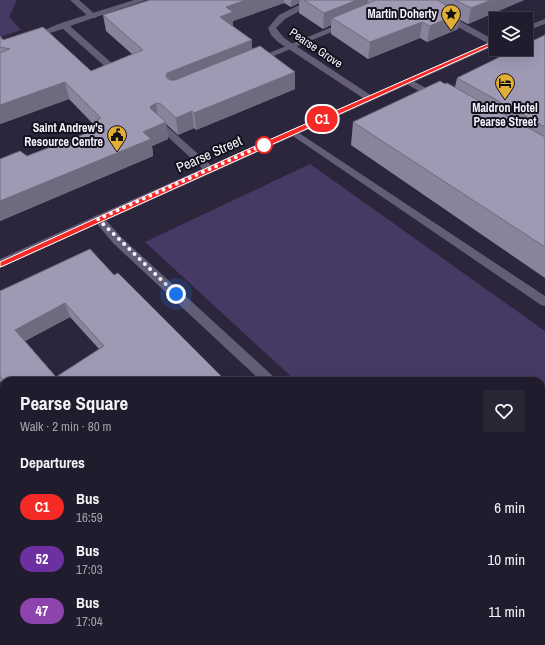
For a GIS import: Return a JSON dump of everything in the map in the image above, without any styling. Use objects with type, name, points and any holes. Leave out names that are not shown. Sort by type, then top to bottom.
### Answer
[{"type":"street","points":[[74,0],[93,16]]},
{"type":"street","points":[[22,40],[142,0]]},
{"type":"street","name":"Pearse Grove","points":[[310,3],[282,17],[272,28],[277,37],[369,98]]},
{"type":"street","points":[[440,14],[489,40]]},
{"type":"street","points":[[247,64],[356,21]]},
{"type":"street","points":[[533,26],[545,21]]},
{"type":"street","points":[[64,25],[112,68]]},
{"type":"street","name":"Pearse Street","points":[[0,264],[209,169],[489,46]]},
{"type":"street","points":[[408,81],[442,101]]},
{"type":"street","points":[[159,124],[209,169]]},
{"type":"street","points":[[293,132],[545,302]]},
{"type":"street","points":[[98,219],[118,240],[265,377]]},
{"type":"shaded area","points":[[0,0],[17,0],[9,17],[21,30],[0,37]]},
{"type":"shaded area","points":[[310,164],[545,331],[545,377],[292,377],[145,242]]},
{"type":"building","points":[[150,0],[246,0],[226,7],[233,12],[220,17],[252,40],[167,73],[166,77],[170,80],[175,80],[260,46],[295,72],[194,113],[192,111],[176,118],[161,104],[156,103],[150,108],[166,122],[143,132],[151,139],[0,201],[0,159],[20,151],[27,156],[103,127],[97,120],[101,118],[65,82],[0,105],[0,53],[10,49],[0,47],[0,36],[3,40],[43,27],[91,71],[143,50],[103,15]]},
{"type":"building","points":[[304,0],[357,0],[324,13]]},
{"type":"building","points":[[376,0],[437,0],[461,13],[430,26],[422,22],[370,42],[332,18]]},
{"type":"building","points":[[455,0],[491,0],[471,8]]},
{"type":"building","points":[[545,35],[545,127],[457,78],[502,56],[533,56],[533,41]]},
{"type":"building","points":[[440,81],[445,84],[447,83],[545,137],[545,247],[353,122]]},
{"type":"building","points":[[90,249],[114,275],[118,273],[222,377],[56,377],[1,377],[0,291]],"holes":[[[65,303],[104,346],[56,377],[15,330]]]},
{"type":"bus line","name":"C1","points":[[0,264],[489,45]]},
{"type":"place","name":"Martin Doherty","points":[[451,31]]},
{"type":"place","name":"Maldron Hotel Pearse Street","points":[[505,100]]},
{"type":"place","name":"Saint Andrew's Resource Centre","points":[[117,152]]},
{"type":"route","points":[[176,294],[118,240],[98,219],[270,142],[264,145]]}]
